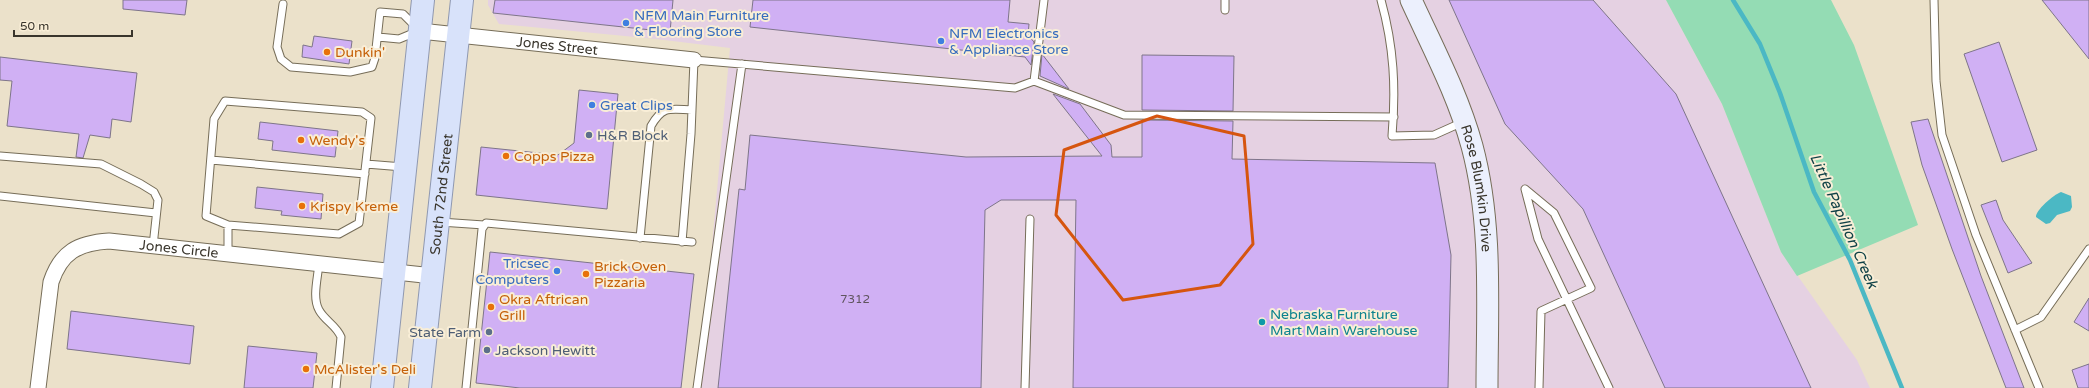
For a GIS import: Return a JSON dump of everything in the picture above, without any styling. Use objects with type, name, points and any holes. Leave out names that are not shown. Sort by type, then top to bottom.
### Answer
[{"type":"main road","points":[[382,388],[423,0]]},
{"type":"main road","name":"South 72nd Street","points":[[420,388],[462,0]]},
{"type":"main road","name":"Rose Blumkin Drive","points":[[1411,0],[1450,85],[1472,146],[1476,166],[1485,228],[1487,260],[1487,388]]},
{"type":"street","name":"Jones Street","points":[[420,31],[694,60]]},
{"type":"street","name":"Jones Circle","points":[[38,388],[51,282],[55,269],[62,259],[76,248],[95,242],[109,241],[432,276]]},
{"type":"lane","points":[[1034,81],[1044,0]]},
{"type":"lane","points":[[1225,0],[1225,10]]},
{"type":"lane","points":[[1381,0],[1386,19],[1395,74],[1392,136],[1434,135],[1463,122]]},
{"type":"lane","points":[[1934,0],[1936,81],[1942,135],[1976,235],[2039,388]]},
{"type":"lane","points":[[283,4],[277,47],[281,59],[291,67],[350,72],[372,68],[378,37],[380,12],[403,14],[420,31],[399,39],[378,37]]},
{"type":"lane","points":[[682,242],[692,110],[694,60],[1015,88],[1034,81],[1124,115],[1394,117]]},
{"type":"lane","points":[[697,388],[742,64]]},
{"type":"lane","points":[[225,102],[362,112],[371,118],[366,164],[359,223],[338,234],[228,225],[206,216],[214,119],[225,102]]},
{"type":"lane","points":[[640,238],[651,126],[657,115],[666,109],[692,110]]},
{"type":"lane","points":[[0,156],[101,164],[154,192],[158,200],[153,246]]},
{"type":"lane","points":[[211,160],[365,174]]},
{"type":"lane","points":[[366,164],[406,168]]},
{"type":"lane","points":[[1539,388],[1541,311],[1568,299],[1591,288],[1554,213],[1525,189],[1538,239],[1568,299],[1609,388]]},
{"type":"lane","points":[[0,196],[156,213]]},
{"type":"lane","points":[[1025,388],[1030,219]]},
{"type":"lane","points":[[438,222],[484,225],[486,223],[692,242]]},
{"type":"lane","points":[[228,225],[228,254]]},
{"type":"lane","points":[[466,388],[482,229],[484,225]]},
{"type":"lane","points":[[2015,330],[2041,317],[2089,249]]},
{"type":"lane","points":[[320,263],[316,300],[319,310],[338,329],[341,337],[336,388]]},
{"type":"highlighted area","points":[[1157,116],[1244,136],[1253,244],[1220,285],[1123,300],[1056,215],[1064,150]]},
{"type":"shaded area","points":[[488,0],[1666,0],[1722,104],[1781,252],[1857,360],[1870,388],[699,388],[730,48],[656,39],[499,24],[488,5]]},
{"type":"green space","points":[[1666,0],[1831,0],[1854,45],[1918,225],[1797,276],[1781,252],[1722,104]]},
{"type":"water","points":[[2061,192],[2071,196],[2072,207],[2070,211],[2057,215],[2050,223],[2046,224],[2036,217],[2046,203]]},
{"type":"building","points":[[123,0],[187,0],[185,15],[123,9]]},
{"type":"building","name":"NFM Main Furniture & Flooring Store","points":[[495,0],[673,0],[670,32],[493,13]]},
{"type":"building","name":"NFM Electronics & Appliance Store","points":[[753,0],[1010,0],[1008,22],[1029,24],[1028,35],[1034,42],[1031,65],[1025,57],[750,27]]},
{"type":"building","points":[[1449,0],[1593,0],[1676,94],[1811,388],[1665,388],[1583,209],[1505,124]]},
{"type":"building","points":[[2042,0],[2089,0],[2089,59]]},
{"type":"building","name":"Dunkin'","points":[[314,36],[352,41],[349,64],[302,57],[303,45],[312,47]]},
{"type":"building","points":[[1999,42],[2037,150],[2002,162],[1964,54]]},
{"type":"building","points":[[1042,54],[1069,89],[1040,76]]},
{"type":"building","points":[[1142,55],[1234,56],[1233,111],[1142,110]]},
{"type":"building","points":[[0,57],[137,73],[131,122],[112,119],[110,138],[90,135],[83,158],[76,157],[79,134],[7,126],[12,81],[0,80]]},
{"type":"building","points":[[579,90],[618,94],[607,209],[476,195],[481,147],[558,155],[574,143]]},
{"type":"building","name":"Nebraska Furniture Mart Main Warehouse","points":[[1053,94],[1080,104],[1111,145],[1112,157],[1142,157],[1142,120],[1233,121],[1232,159],[1435,163],[1451,255],[1448,388],[1073,388],[1076,200],[1001,200],[985,210],[981,388],[718,388],[739,189],[745,190],[750,135],[966,157],[1102,156]]},
{"type":"building","points":[[1928,119],[1981,276],[2024,388],[2006,388],[1952,249],[1922,165],[1911,122]]},
{"type":"building","name":"Wendy's","points":[[260,122],[338,131],[335,157],[272,150],[273,141],[258,139]]},
{"type":"building","name":"Krispy Kreme","points":[[257,187],[323,194],[321,219],[281,215],[282,211],[255,208]]},
{"type":"building","points":[[1996,200],[2003,220],[2032,263],[2008,273],[1981,205]]},
{"type":"building","points":[[490,252],[694,274],[681,388],[520,388],[476,383]]},
{"type":"building","points":[[2089,298],[2089,331],[2074,322]]},
{"type":"building","points":[[71,311],[194,326],[190,364],[67,349]]},
{"type":"building","points":[[248,346],[317,353],[313,388],[244,388]]},
{"type":"building","points":[[2089,364],[2089,388],[2078,388],[2072,370]]},
{"type":"waterway","name":"Little Papillion Creek","points":[[1733,0],[1760,44],[1780,93],[1814,192],[1850,260],[1902,388]]},
{"type":"place","name":"NFM Main Furniture & Flooring Store","points":[[626,23]]},
{"type":"place","name":"NFM Electronics & Appliance Store","points":[[941,41]]},
{"type":"place","name":"Dunkin'","points":[[327,52]]},
{"type":"place","name":"Great Clips","points":[[592,105]]},
{"type":"place","name":"H&R Block","points":[[589,135]]},
{"type":"place","name":"Wendy's","points":[[301,140]]},
{"type":"place","name":"Copps Pizza","points":[[506,156]]},
{"type":"place","name":"Krispy Kreme","points":[[302,206]]},
{"type":"place","name":"Tricsec Computers","points":[[557,271]]},
{"type":"place","name":"Brick Oven Pizzaria","points":[[586,274]]},
{"type":"place","name":"Okra Aftrican Grill","points":[[491,307]]},
{"type":"place","name":"Nebraska Furniture Mart Main Warehouse","points":[[1262,322]]},
{"type":"place","name":"State Farm","points":[[489,332]]},
{"type":"place","name":"Jackson Hewitt","points":[[487,350]]},
{"type":"place","name":"McAlister's Deli","points":[[306,369]]}]
